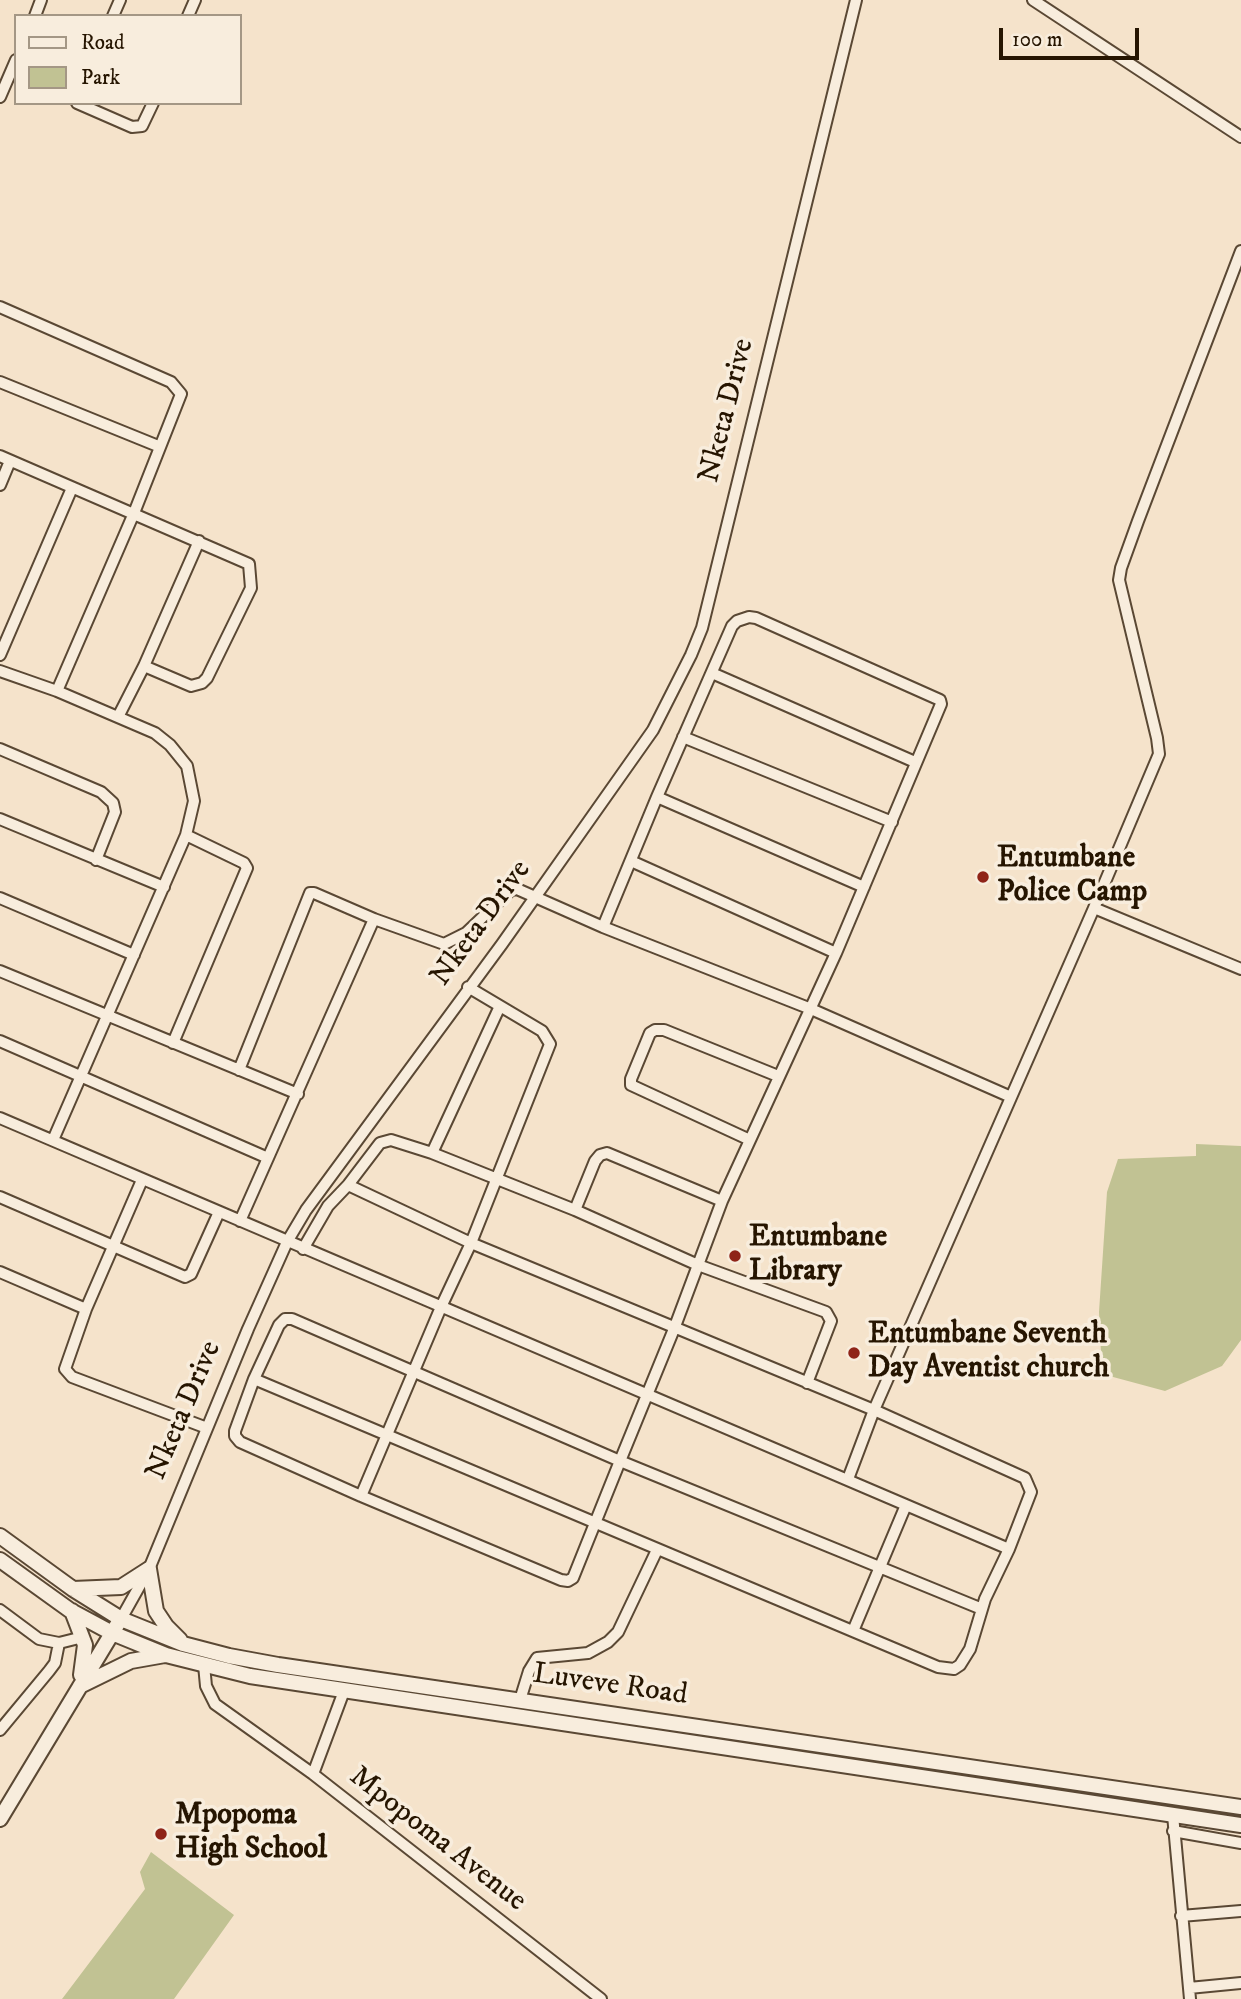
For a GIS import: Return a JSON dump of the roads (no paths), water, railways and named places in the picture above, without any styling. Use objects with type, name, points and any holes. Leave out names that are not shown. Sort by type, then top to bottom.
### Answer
[{"type":"street","name":"Nketa Drive","points":[[0,1819],[149,1569],[287,1242],[306,1210],[536,897],[653,730],[680,679],[702,628],[856,0]]},
{"type":"street","points":[[1033,0],[1241,137]]},
{"type":"street","points":[[0,97],[8,77]]},
{"type":"street","points":[[82,105],[132,127],[142,126],[151,105]]},
{"type":"street","points":[[848,1479],[874,1410],[1159,754],[1121,590],[1121,568],[1241,251]]},
{"type":"street","points":[[0,307],[174,384],[181,394],[158,446],[134,513],[57,691]]},
{"type":"street","points":[[0,382],[158,446]]},
{"type":"street","points":[[0,485],[5,459],[249,564],[251,588],[207,678],[202,683],[191,686],[144,666]]},
{"type":"street","points":[[0,655],[72,488]]},
{"type":"street","points":[[118,717],[144,666],[199,541]]},
{"type":"street","points":[[603,927],[732,626],[743,618],[756,618],[940,700],[941,704],[836,953],[722,1201],[674,1329],[648,1394],[620,1461],[594,1524],[576,1572],[568,1581],[361,1496],[240,1442],[234,1431],[254,1380],[279,1325],[285,1319],[292,1319],[620,1461],[982,1609]]},
{"type":"street","points":[[0,671],[57,691],[155,733],[170,745],[187,766],[194,801],[186,835],[53,1140]]},
{"type":"street","points":[[712,673],[915,762]]},
{"type":"street","points":[[683,737],[892,822]]},
{"type":"street","points":[[0,749],[102,792],[113,803],[115,812],[96,860]]},
{"type":"street","points":[[657,797],[864,887]]},
{"type":"street","points":[[0,819],[164,887]]},
{"type":"street","points":[[173,1043],[247,868],[244,863],[186,835]]},
{"type":"street","points":[[631,861],[836,953]]},
{"type":"street","points":[[239,1070],[307,895],[314,892],[374,919],[444,944],[466,933],[514,888],[603,927],[811,1009],[1011,1097]]},
{"type":"street","points":[[0,898],[134,955]]},
{"type":"street","points":[[1094,908],[1241,969]]},
{"type":"street","points":[[240,1221],[374,919]]},
{"type":"street","points":[[0,971],[298,1094]]},
{"type":"street","points":[[361,1496],[413,1371],[471,1243],[550,1044],[542,1031],[468,987]]},
{"type":"street","points":[[432,1153],[500,1006]]},
{"type":"street","points":[[750,1140],[631,1085],[650,1033],[664,1030],[778,1076]]},
{"type":"street","points":[[0,1041],[268,1158]]},
{"type":"street","points":[[0,1118],[1009,1549]]},
{"type":"street","points":[[303,1248],[327,1206],[348,1185],[383,1141],[391,1140],[432,1153],[575,1210],[698,1265],[829,1315],[831,1321],[807,1383]]},
{"type":"street","points":[[575,1210],[595,1161],[600,1155],[607,1153],[722,1201]]},
{"type":"street","points":[[142,1180],[86,1309],[65,1364],[67,1372],[72,1377],[207,1428]]},
{"type":"street","points":[[254,1380],[938,1667],[954,1669],[960,1665],[970,1649],[982,1609],[1031,1492],[1025,1478],[874,1410],[471,1243],[348,1185]]},
{"type":"street","points":[[0,1197],[183,1277],[188,1276],[219,1212]]},
{"type":"street","points":[[0,1272],[86,1309]]},
{"type":"street","points":[[853,1631],[906,1506]]},
{"type":"street","name":"Luveve Road","points":[[0,1536],[73,1589],[121,1619],[183,1644],[278,1665],[1241,1807]]},
{"type":"street","points":[[520,1700],[529,1671],[537,1658],[588,1653],[608,1642],[618,1632],[657,1550]]},
{"type":"street","name":"Luveve Road","points":[[0,1560],[71,1611],[112,1633],[166,1655],[250,1676],[1241,1825]]},
{"type":"street","points":[[73,1589],[121,1587],[149,1569],[154,1602],[160,1619],[183,1644]]},
{"type":"street","points":[[0,1610],[39,1639],[60,1643],[83,1637]]},
{"type":"street","points":[[71,1611],[83,1637],[85,1655],[78,1687]]},
{"type":"street","points":[[1,1725],[50,1671],[60,1643]]},
{"type":"street","points":[[78,1687],[131,1661],[166,1655]]},
{"type":"street","points":[[204,1665],[206,1686],[215,1704],[313,1774]]},
{"type":"street","name":"Mpopoma Avenue","points":[[344,1691],[313,1774],[601,1999]]},
{"type":"street","points":[[1173,1815],[1189,1993],[1241,1983]]},
{"type":"street","points":[[1173,1831],[1241,1843]]},
{"type":"street","points":[[1181,1916],[1241,1911]]},
{"type":"place","name":"Entumbane Police Camp","points":[[983,877]]},
{"type":"place","name":"Entumbane Library","points":[[735,1256]]},
{"type":"place","name":"Entumbane Seventh Day Aventist church","points":[[854,1353]]},
{"type":"place","name":"Mpopoma High School","points":[[161,1834]]}]
